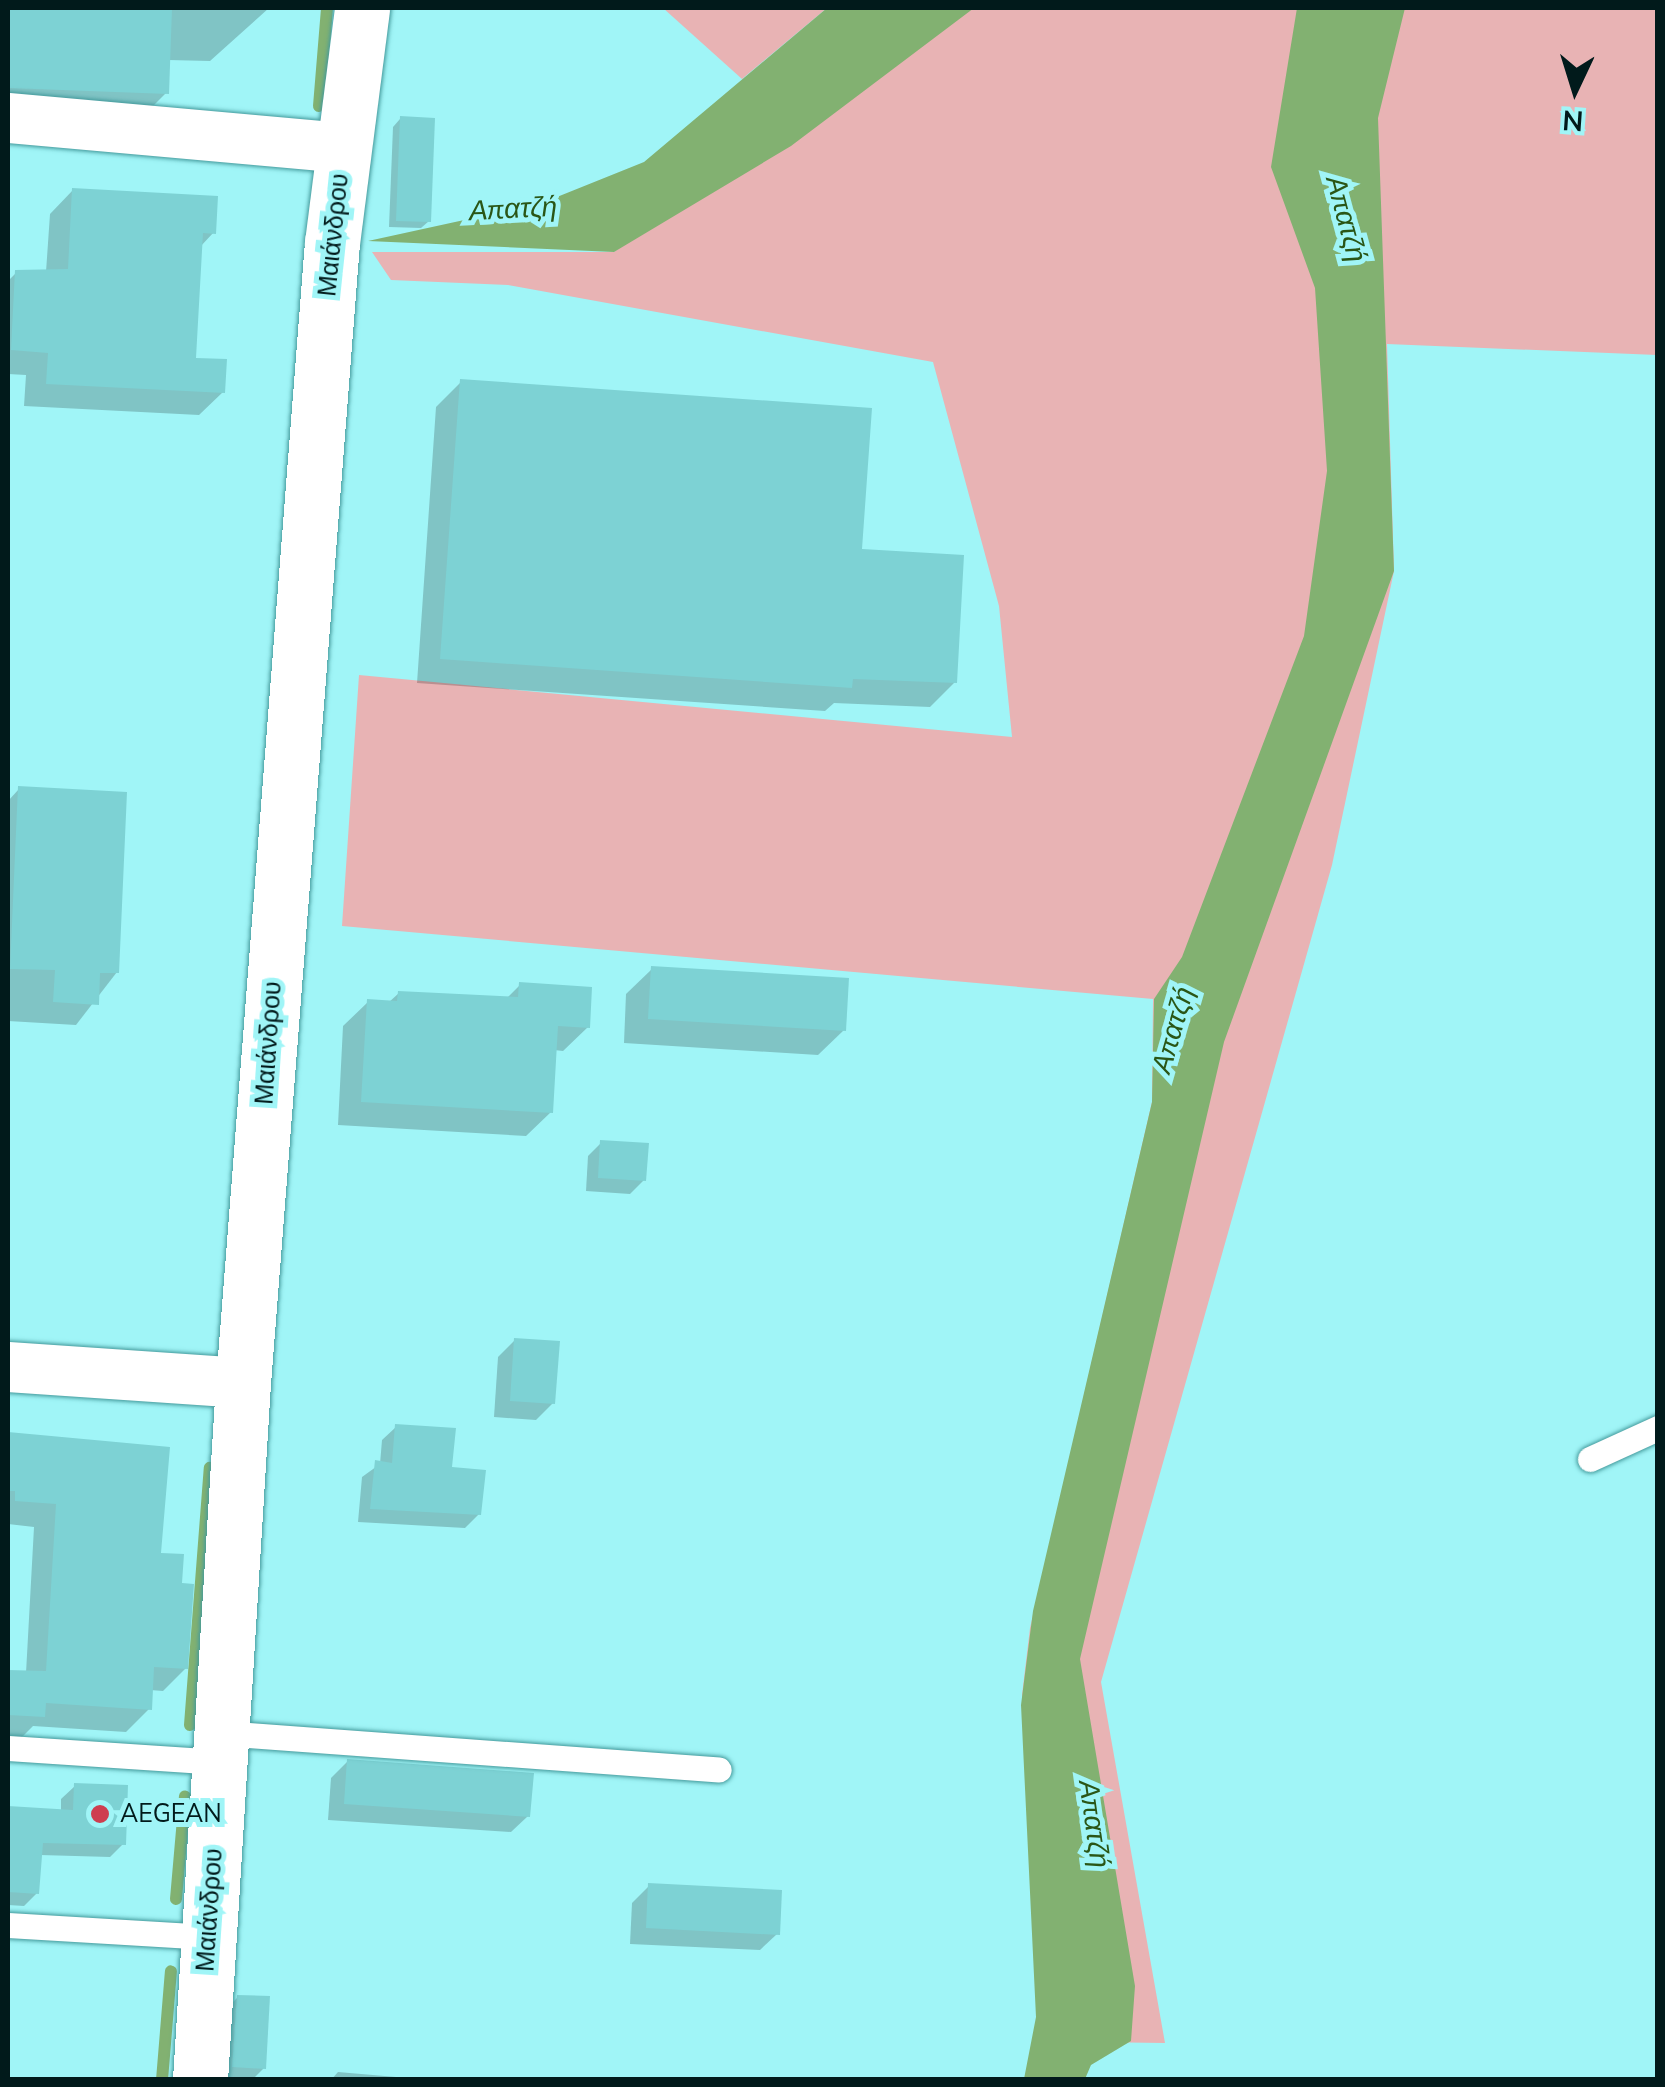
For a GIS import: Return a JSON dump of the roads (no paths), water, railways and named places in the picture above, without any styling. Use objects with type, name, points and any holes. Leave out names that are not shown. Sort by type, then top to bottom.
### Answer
[{"type":"main road","name":"Μαιάνδρου","points":[[200,2080],[243,1384],[343,148],[362,8]]},
{"type":"street","points":[[8,118],[343,148]]},
{"type":"street","points":[[8,1367],[243,1384]]},
{"type":"lane","points":[[1590,1459],[1658,1428]]},
{"type":"lane","points":[[8,1748],[220,1748],[719,1770]]},
{"type":"lane","points":[[8,1925],[208,1937]]},
{"type":"water","points":[[827,8],[974,8],[791,146],[614,252],[368,241],[542,203],[644,162]]},
{"type":"water","name":"Απατζή","points":[[1297,8],[1405,8],[1378,118],[1394,571],[1224,1042],[1080,1659],[1135,1986],[1131,2041],[1091,2065],[1085,2079],[1024,2079],[1036,2017],[1021,1705],[1033,1611],[1152,1102],[1154,999],[1182,957],[1304,636],[1327,471],[1315,288],[1271,167]]},
{"type":"waterway","points":[[319,106],[327,8]]},
{"type":"waterway","points":[[190,1725],[210,1468]]},
{"type":"waterway","points":[[176,1899],[185,1796]]},
{"type":"waterway","points":[[162,2080],[171,1971]]},
{"type":"place","name":"AEGEAN","points":[[100,1814]]}]
